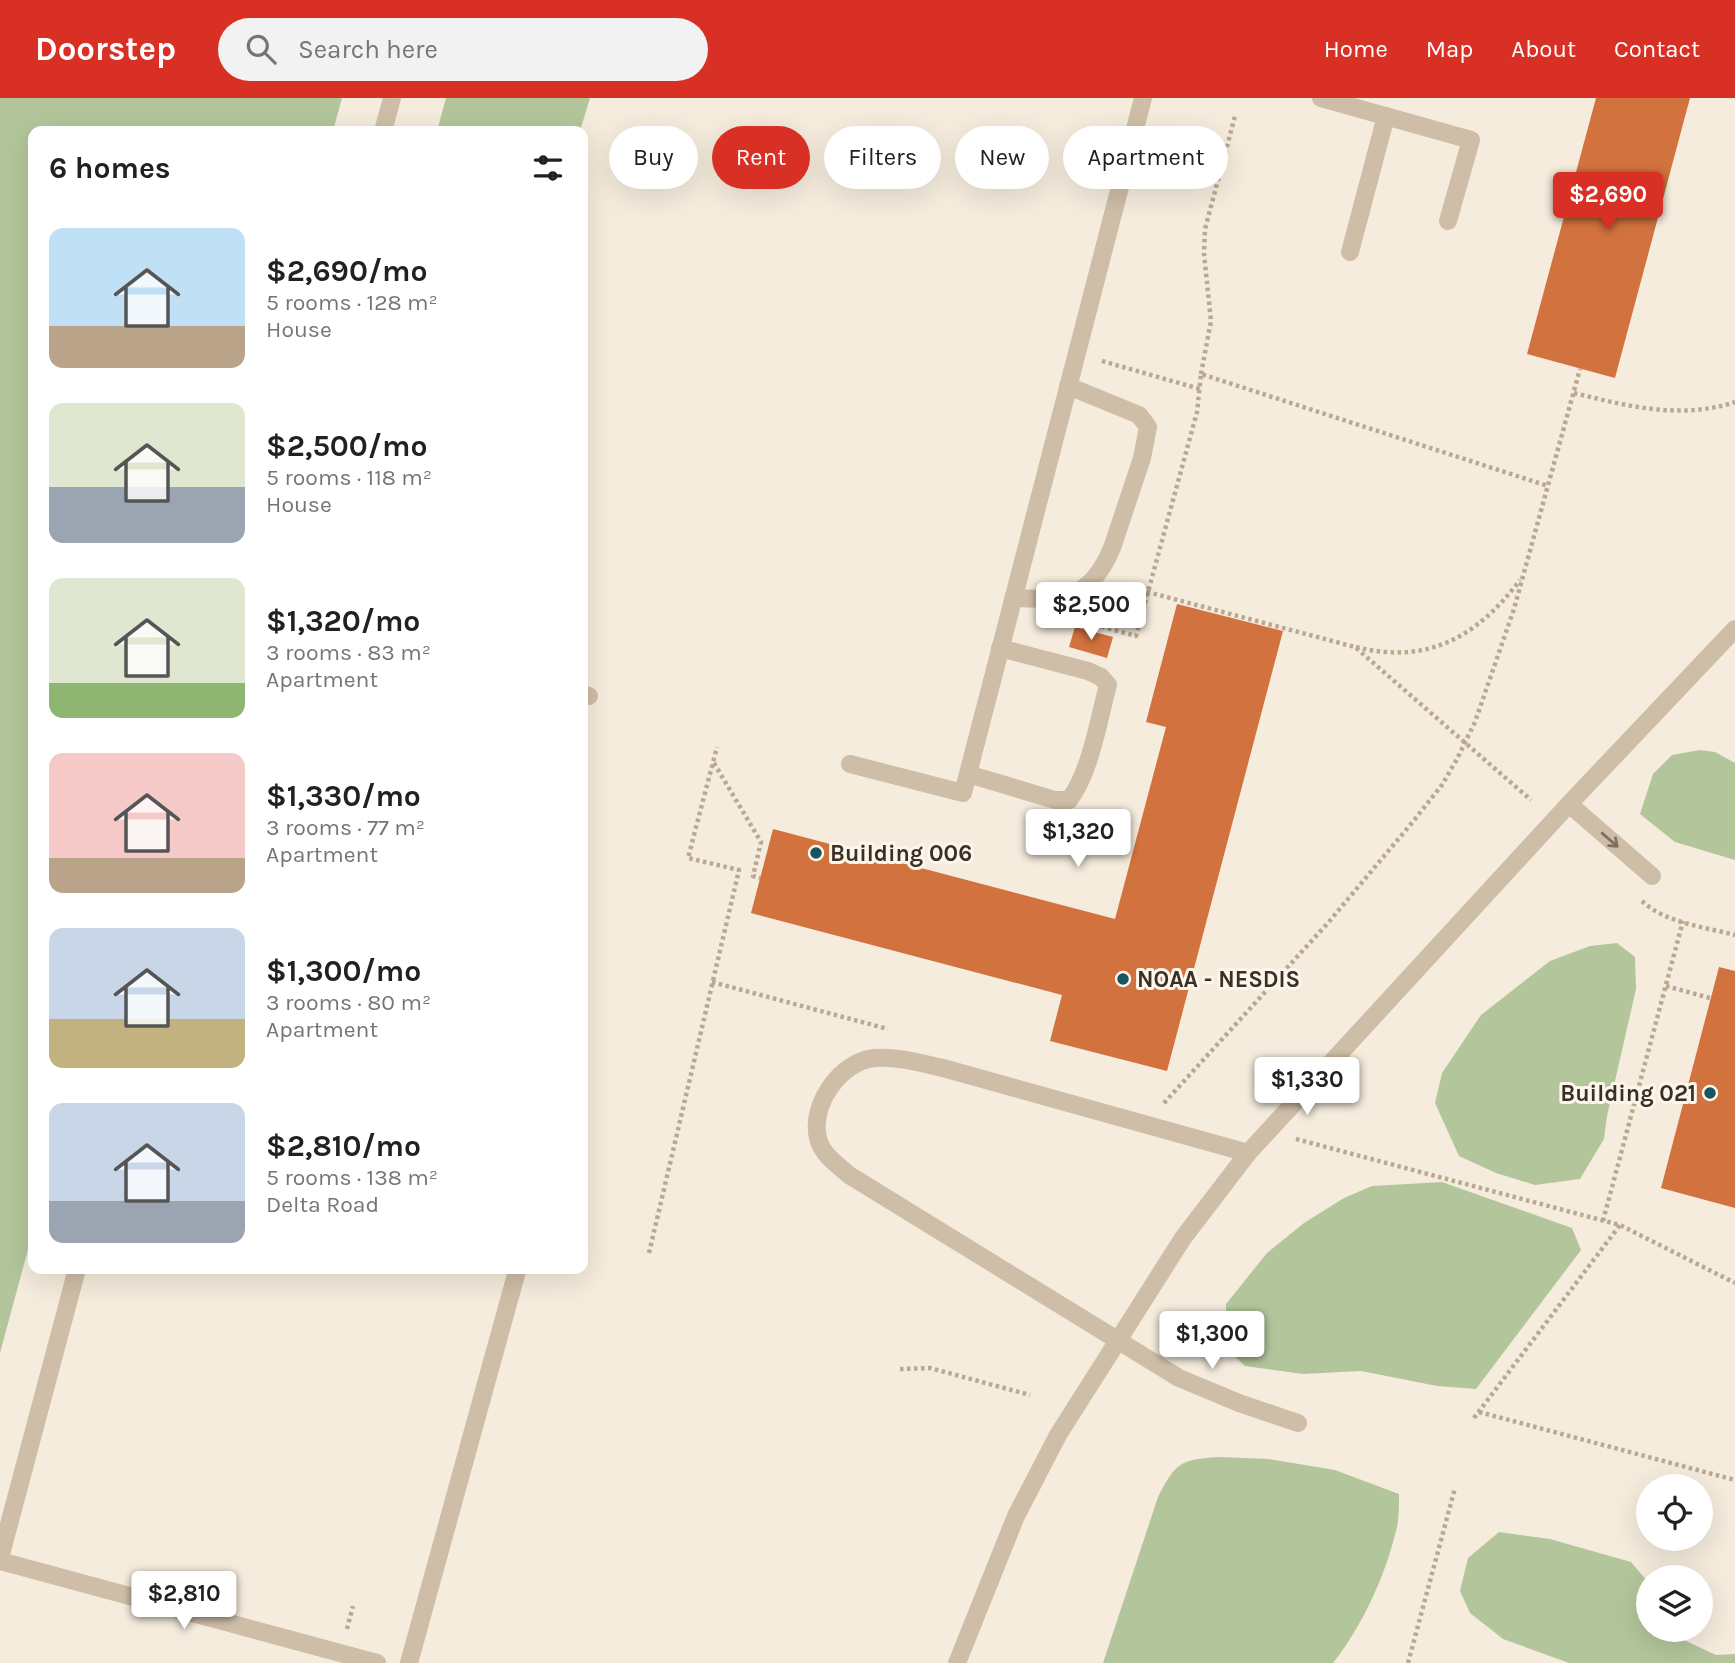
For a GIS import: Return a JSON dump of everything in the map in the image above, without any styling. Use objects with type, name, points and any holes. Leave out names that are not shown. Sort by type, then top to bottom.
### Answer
[{"type":"street","points":[[384,126],[392,98]]},
{"type":"street","points":[[850,764],[963,793],[1143,98]]},
{"type":"street","points":[[1321,98],[1471,139],[1448,221]]},
{"type":"street","points":[[1350,252],[1386,116]]},
{"type":"street","points":[[1013,598],[1054,600],[1071,596],[1088,584],[1109,555],[1142,458],[1148,427],[1139,415],[1068,386]]},
{"type":"street","points":[[957,1663],[1016,1516],[1058,1435],[1183,1238],[1248,1153],[1569,804],[1735,629]]},
{"type":"street","points":[[968,774],[1055,800],[1069,800],[1083,776],[1108,685],[1101,677],[1087,671],[1000,648]]},
{"type":"street","points":[[1569,804],[1652,876]]},
{"type":"street","points":[[1248,1153],[916,1062],[875,1058],[858,1062],[839,1075],[821,1105],[817,1124],[818,1139],[827,1156],[849,1175],[1116,1341],[1178,1378],[1298,1423]]},
{"type":"street","points":[[76,1274],[0,1560],[377,1663]]},
{"type":"street","points":[[409,1663],[516,1274]]},
{"type":"path","points":[[1081,621],[1136,636],[1197,412],[1211,321],[1204,254],[1205,229],[1235,116]]},
{"type":"path","points":[[1094,359],[1200,389]]},
{"type":"path","points":[[1164,1103],[1327,924],[1412,824],[1441,785],[1466,741],[1510,622],[1580,369]]},
{"type":"path","points":[[1201,374],[1548,486]]},
{"type":"path","points":[[1574,393],[1632,408],[1661,410],[1721,407],[1735,402]]},
{"type":"path","points":[[1140,590],[1382,654],[1406,653],[1434,647],[1465,634],[1487,619],[1524,576]]},
{"type":"path","points":[[1355,647],[1531,800]]},
{"type":"path","points":[[649,1253],[739,870],[688,858],[717,747]]},
{"type":"path","points":[[713,763],[761,842],[753,876],[760,878]]},
{"type":"path","points":[[1632,892],[1651,910],[1735,935]]},
{"type":"path","points":[[1603,1221],[1683,921]]},
{"type":"path","points":[[1666,986],[1710,998]]},
{"type":"path","points":[[1474,1418],[1620,1225]]},
{"type":"path","points":[[900,1368],[930,1368],[1030,1395]]},
{"type":"path","points":[[1479,1412],[1735,1480]]},
{"type":"path","points":[[1408,1663],[1455,1488]]},
{"type":"path","points":[[345,1634],[353,1606]]},
{"type":"green space","points":[[0,98],[342,98],[334,126],[28,126],[28,1249],[0,1353]]},
{"type":"green space","points":[[446,98],[590,98],[582,126],[438,126]]},
{"type":"green space","points":[[1700,750],[1715,752],[1735,763],[1735,860],[1675,842],[1640,814],[1653,774],[1672,755]]},
{"type":"green space","points":[[1617,943],[1635,957],[1636,989],[1604,1139],[1580,1179],[1535,1185],[1496,1173],[1459,1156],[1435,1103],[1442,1073],[1481,1015],[1550,961],[1590,946]]},
{"type":"green space","points":[[1442,1182],[1572,1228],[1581,1250],[1476,1389],[1437,1386],[1361,1371],[1303,1374],[1245,1366],[1226,1348],[1226,1304],[1267,1253],[1304,1223],[1344,1198],[1372,1186]]},
{"type":"green space","points":[[1218,1457],[1269,1459],[1335,1470],[1399,1494],[1398,1523],[1392,1545],[1364,1616],[1333,1663],[1103,1663],[1164,1485],[1181,1465]]},
{"type":"green space","points":[[1499,1532],[1550,1539],[1631,1562],[1636,1568],[1636,1642],[1688,1642],[1716,1655],[1735,1654],[1735,1663],[1569,1663],[1503,1639],[1470,1613],[1460,1591],[1468,1558]]},
{"type":"building","points":[[1596,98],[1690,98],[1615,378],[1527,354]]},
{"type":"building","name":"Building 006","points":[[1177,604],[1283,631],[1167,1071],[1050,1041],[1062,995],[751,913],[773,829],[1115,919],[1166,727],[1146,722]]},
{"type":"building","points":[[1075,627],[1113,637],[1107,658],[1069,647]]},
{"type":"building","name":"Building 021","points":[[1719,967],[1735,971],[1735,1208],[1661,1188]]},
{"type":"place","name":"Building 006","points":[[816,853]]},
{"type":"place","name":"NOAA - NESDIS","points":[[1123,979]]},
{"type":"place","name":"Building 021","points":[[1710,1093]]}]
